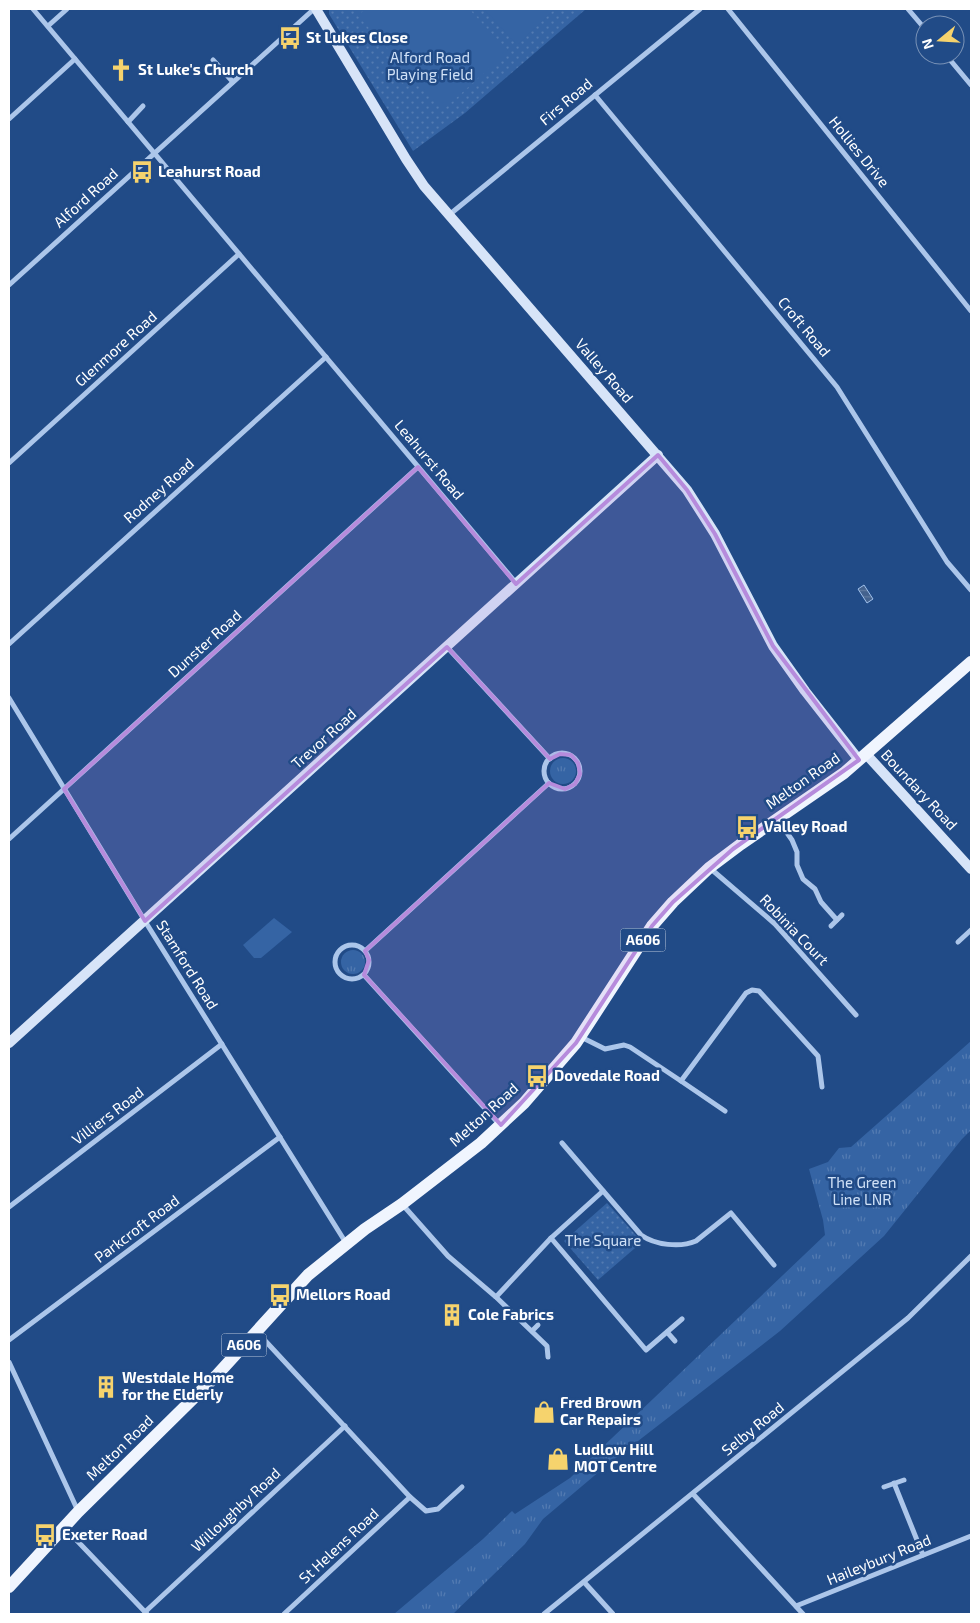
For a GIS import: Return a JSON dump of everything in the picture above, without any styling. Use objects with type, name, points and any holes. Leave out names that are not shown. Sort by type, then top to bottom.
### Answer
[{"type":"main road","name":"Melton Road","points":[[10,1581],[204,1389],[308,1274],[402,1204],[501,1125],[560,1063],[581,1036],[652,926],[673,902],[710,868],[844,773],[971,662]]},
{"type":"street","name":"Leahurst Road","points":[[34,9],[516,584]]},
{"type":"street","points":[[48,26],[67,9]]},
{"type":"street","name":"Alford Road","points":[[9,285],[315,9]]},
{"type":"street","name":"Valley Road","points":[[315,9],[424,186],[687,490],[715,534],[773,646],[805,691],[863,757]]},
{"type":"street","name":"Firs Road","points":[[448,216],[700,9]]},
{"type":"street","name":"Hollies Drive","points":[[728,9],[971,311]]},
{"type":"street","points":[[9,119],[75,59]]},
{"type":"street","points":[[213,60],[233,82]]},
{"type":"street","points":[[954,65],[971,85]]},
{"type":"street","name":"Croft Road","points":[[595,95],[837,387],[947,562],[971,590]]},
{"type":"street","points":[[128,122],[143,106]]},
{"type":"street","name":"Glenmore Road","points":[[9,463],[240,254]]},
{"type":"street","name":"Rodney Road","points":[[9,644],[326,357]]},
{"type":"street","name":"Trevor Road","points":[[9,1043],[658,455]]},
{"type":"street","name":"Dunster Road","points":[[9,839],[418,467]]},
{"type":"street","points":[[447,646],[550,758]]},
{"type":"street","name":"Stamford Road","points":[[9,698],[145,921],[347,1244]]},
{"type":"street","points":[[560,754],[571,755],[578,764],[580,774],[578,780],[570,787],[559,789],[549,783],[546,779],[545,768],[550,758],[560,754]]},
{"type":"street","name":"Boundary Road","points":[[863,757],[971,869]]},
{"type":"street","points":[[365,951],[549,783]]},
{"type":"street","points":[[777,819],[792,840],[797,852],[797,865],[803,879],[815,889],[821,902],[837,920]]},
{"type":"street","name":"Robinia Court","points":[[710,868],[775,924],[856,1015]]},
{"type":"street","points":[[831,926],[842,915]]},
{"type":"street","points":[[958,942],[971,930]]},
{"type":"street","points":[[356,945],[365,951],[369,965],[364,974],[354,979],[349,979],[340,974],[335,964],[337,954],[345,946],[356,945]]},
{"type":"street","points":[[364,974],[501,1125]]},
{"type":"street","points":[[681,1081],[746,993],[752,990],[759,991],[818,1056],[822,1087]]},
{"type":"street","points":[[581,1036],[605,1049],[624,1045],[630,1047],[725,1111]]},
{"type":"street","name":"Villiers Road","points":[[9,1207],[222,1044]]},
{"type":"street","name":"Parkcroft Road","points":[[9,1340],[280,1137]]},
{"type":"street","points":[[562,1143],[641,1235],[654,1242],[690,1243],[696,1241],[731,1213],[774,1265]]},
{"type":"street","points":[[496,1297],[551,1238],[603,1191]]},
{"type":"street","points":[[402,1204],[448,1256],[532,1331],[546,1346],[548,1357]]},
{"type":"street","points":[[551,1238],[646,1350],[682,1319]]},
{"type":"street","name":"Selby Road","points":[[544,1614],[908,1318],[971,1256]]},
{"type":"street","points":[[532,1331],[538,1325]]},
{"type":"street","points":[[256,1332],[426,1511],[438,1509],[462,1487]]},
{"type":"street","points":[[667,1332],[675,1341]]},
{"type":"street","points":[[9,1362],[78,1512]]},
{"type":"street","name":"Willoughby Road","points":[[146,1613],[345,1426]]},
{"type":"street","points":[[884,1487],[904,1480]]},
{"type":"street","points":[[894,1484],[923,1555]]},
{"type":"street","points":[[693,1494],[803,1614]]},
{"type":"street","name":"St Helens Road","points":[[284,1614],[410,1496]]},
{"type":"street","points":[[64,1527],[146,1613]]},
{"type":"street","name":"Haileybury Road","points":[[796,1606],[971,1536]]},
{"type":"street","points":[[584,1582],[613,1614]]},
{"type":"highlighted area","points":[[658,455],[687,490],[715,534],[773,646],[859,760],[733,849],[673,902],[652,926],[576,1043],[501,1125],[364,975],[369,960],[365,951],[549,783],[565,789],[575,784],[580,774],[578,763],[571,755],[560,754],[550,759],[447,647],[145,921],[64,789],[418,467],[516,584]]},
{"type":"green space","name":"Alford Road Playing Field","points":[[329,9],[586,9],[465,113],[413,151],[329,14]]},
{"type":"green space","points":[[365,9],[469,9],[508,51],[443,110],[358,16]]},
{"type":"green space","points":[[484,9],[555,9],[517,45]]},
{"type":"green space","points":[[563,758],[572,762],[576,771],[572,780],[563,784],[554,780],[550,771],[554,762]]},
{"type":"green space","points":[[274,918],[292,932],[261,958],[254,958],[243,945]]},
{"type":"green space","points":[[353,950],[362,953],[365,962],[362,971],[353,974],[344,971],[341,962],[344,953]]},
{"type":"green space","name":"The Green Line LNR","points":[[971,1041],[971,1130],[884,1236],[780,1331],[607,1465],[543,1519],[525,1544],[453,1614],[394,1614],[483,1539],[512,1511],[515,1514],[570,1478],[825,1235],[823,1220],[809,1169],[828,1162],[839,1148],[851,1147]]},
{"type":"green space","name":"The Square","points":[[607,1203],[642,1242],[598,1280],[564,1241]]},
{"type":"shaded area","points":[[864,585],[873,599],[867,603],[858,589]]},
{"type":"place","name":"St Lukes Close","points":[[290,38]]},
{"type":"place","name":"St Luke's Church","points":[[121,70]]},
{"type":"place","name":"Leahurst Road","points":[[142,172]]},
{"type":"place","name":"Valley Road","points":[[747,827]]},
{"type":"place","name":"Dovedale Road","points":[[537,1076]]},
{"type":"place","name":"Mellors Road","points":[[280,1295]]},
{"type":"place","name":"Cole Fabrics","points":[[452,1315]]},
{"type":"place","name":"Westdale Home for the Elderly","points":[[106,1387]]},
{"type":"place","name":"Fred Brown Car Repairs","points":[[544,1412]]},
{"type":"place","name":"Ludlow Hill MOT Centre","points":[[558,1459]]},
{"type":"place","name":"Exeter Road","points":[[45,1535]]}]
